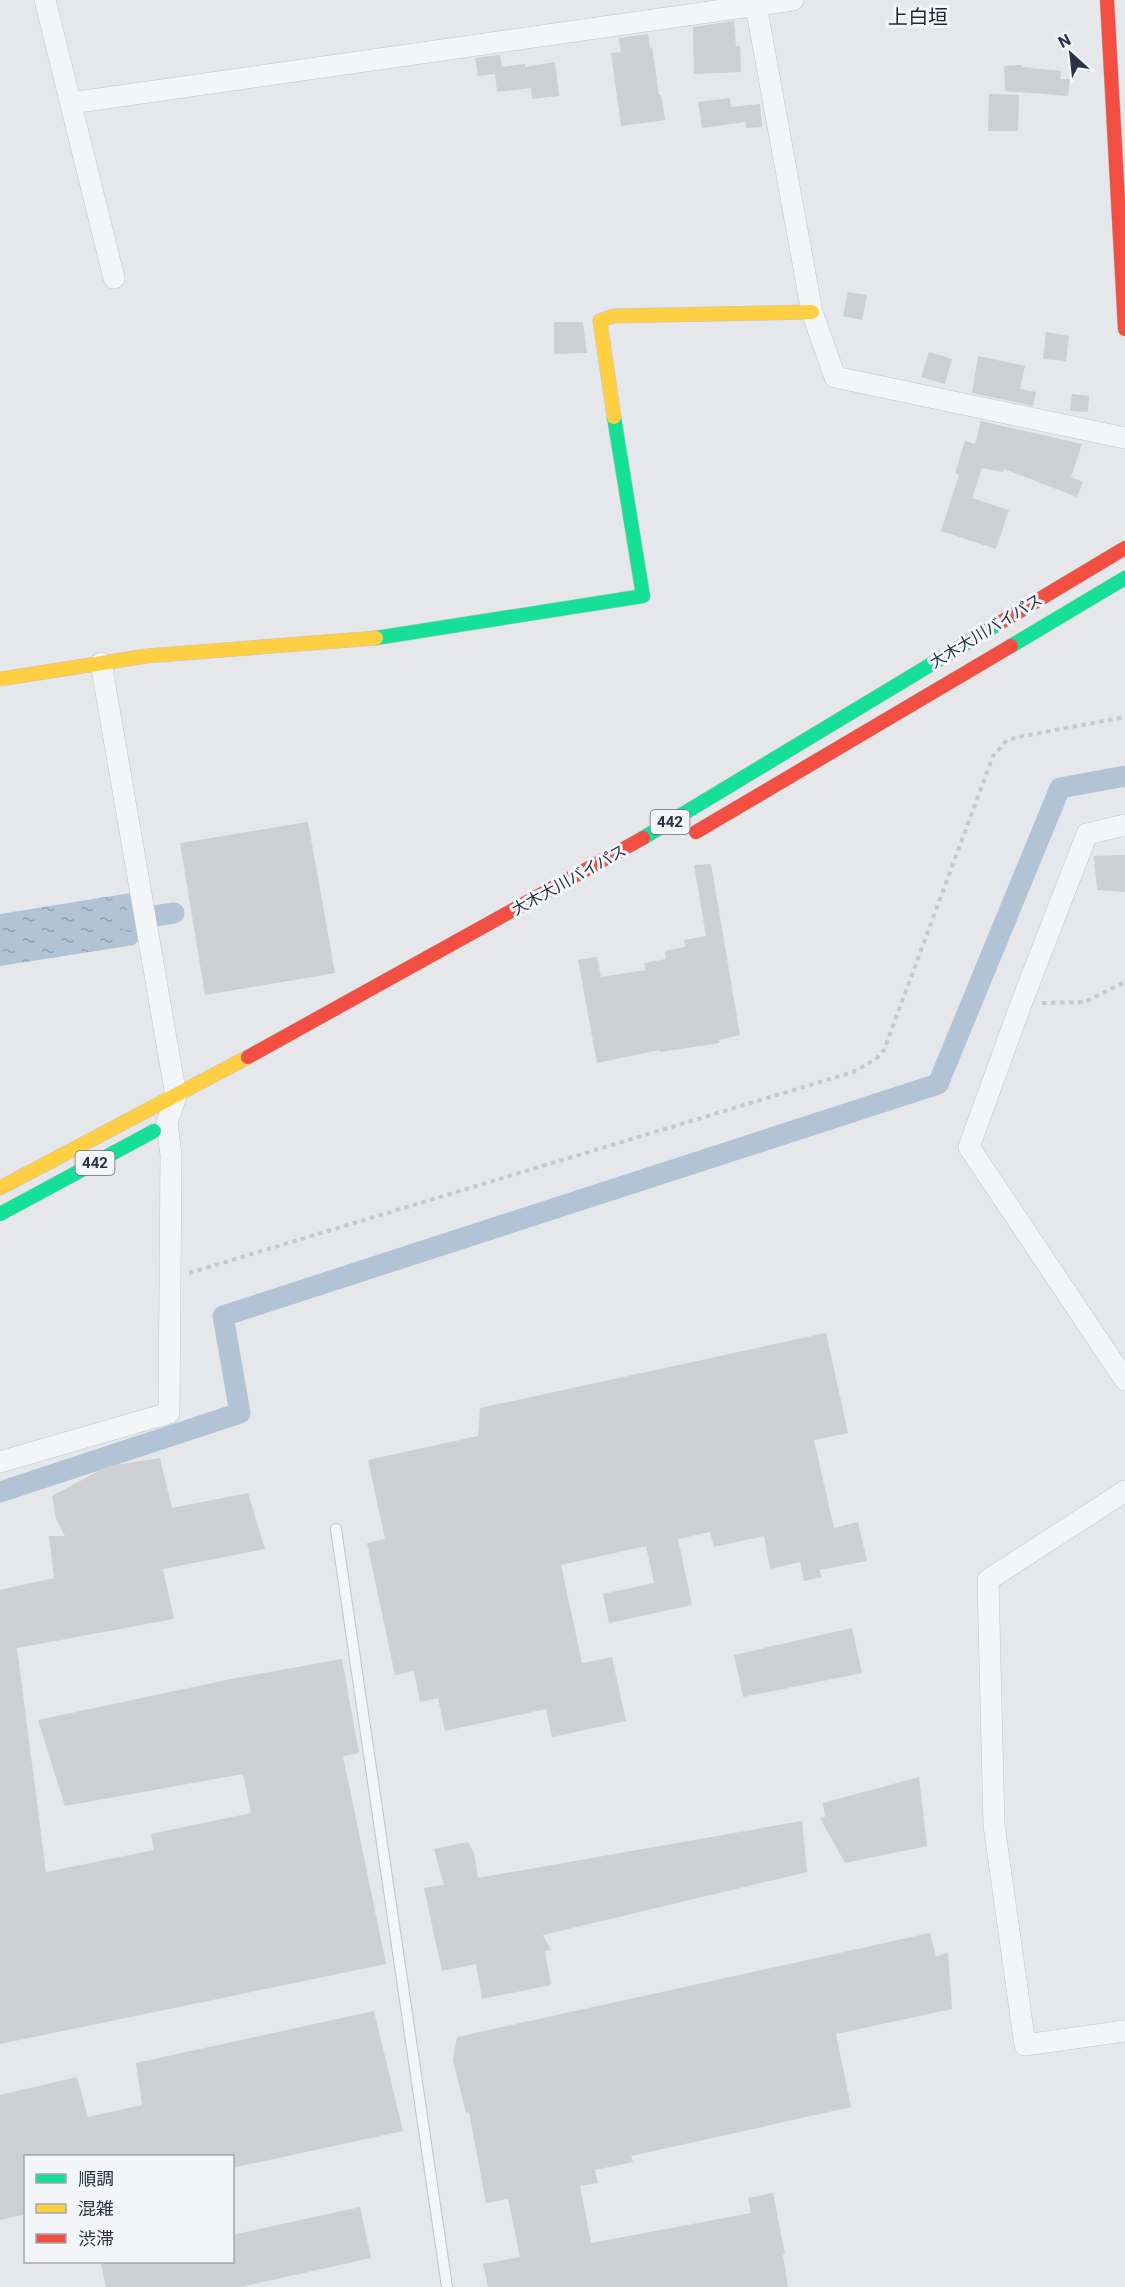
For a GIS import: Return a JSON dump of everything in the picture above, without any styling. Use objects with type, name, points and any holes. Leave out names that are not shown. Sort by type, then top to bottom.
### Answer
[{"type":"main road","points":[[1107,0],[1125,329]]},
{"type":"main road","points":[[0,679],[147,656],[368,639],[643,596],[600,321],[613,316],[812,312]]},
{"type":"main road","name":"大木大川バイパス","points":[[0,1214],[178,1106],[207,1080],[624,850],[1125,548]]},
{"type":"main road","name":"大木大川バイパス","points":[[682,840],[1125,578]]},
{"type":"main road","name":"大木大川バイパス","points":[[0,1188],[178,1106]]},
{"type":"street","points":[[45,0],[114,278]]},
{"type":"street","points":[[71,103],[756,3],[793,0]]},
{"type":"street","points":[[756,3],[812,312],[835,377],[1125,438]]},
{"type":"street","points":[[0,1462],[169,1413],[171,1155],[178,1106],[101,663]]},
{"type":"street","points":[[1125,825],[1087,834],[969,1147],[1125,1380]]},
{"type":"street","points":[[1125,1491],[988,1580],[994,1825],[1025,2045],[1125,2031]]},
{"type":"lane","points":[[336,1529],[447,2287]]},
{"type":"path","points":[[170,1278],[853,1072],[876,1059],[885,1050],[993,756],[1007,740],[1023,735],[1125,717]]},
{"type":"path","points":[[1021,1004],[1085,1002],[1125,982]]},
{"type":"water","points":[[131,893],[139,940],[134,945],[0,966],[0,914]]},
{"type":"building","points":[[734,21],[736,46],[740,46],[741,72],[694,74],[693,27]]},
{"type":"building","points":[[648,34],[665,120],[621,126],[611,53],[621,52],[619,38]]},
{"type":"building","points":[[500,55],[502,67],[525,64],[525,67],[555,62],[559,96],[532,99],[531,88],[497,92],[495,74],[478,76],[475,58]]},
{"type":"building","points":[[1022,65],[1022,67],[1061,71],[1060,79],[1070,79],[1068,96],[1005,91],[1004,66]]},
{"type":"building","points":[[989,94],[1019,95],[1018,131],[988,131]]},
{"type":"building","points":[[730,98],[731,107],[760,104],[762,127],[746,128],[745,122],[702,128],[698,102]]},
{"type":"building","points":[[848,292],[867,295],[862,320],[843,316]]},
{"type":"building","points":[[554,322],[583,322],[587,353],[554,354]]},
{"type":"building","points":[[1046,332],[1069,336],[1066,361],[1043,359]]},
{"type":"building","points":[[929,352],[952,359],[945,384],[921,377]]},
{"type":"building","points":[[978,356],[1025,366],[1020,389],[1036,392],[1033,406],[972,393]]},
{"type":"building","points":[[1072,394],[1089,396],[1088,412],[1070,411]]},
{"type":"building","points":[[981,421],[1082,444],[1071,477],[1083,482],[1077,497],[1004,469],[1003,472],[982,468],[972,498],[1009,510],[996,549],[941,531],[959,475],[955,473],[965,441],[975,444]]},
{"type":"building","points":[[308,822],[335,973],[205,995],[180,843]]},
{"type":"building","points":[[1125,855],[1125,892],[1097,890],[1094,856]]},
{"type":"building","points":[[711,864],[740,1035],[719,1040],[720,1043],[660,1052],[660,1050],[597,1063],[578,960],[597,957],[601,977],[646,970],[644,963],[666,959],[665,951],[685,947],[684,940],[706,936],[694,865]]},
{"type":"building","points":[[826,1333],[848,1433],[814,1440],[834,1528],[858,1522],[867,1561],[819,1570],[822,1577],[804,1581],[800,1562],[770,1569],[764,1536],[714,1547],[710,1532],[678,1539],[692,1605],[609,1623],[603,1594],[654,1583],[646,1546],[561,1565],[582,1663],[612,1657],[626,1721],[552,1737],[546,1709],[445,1731],[438,1698],[420,1702],[414,1671],[395,1675],[367,1543],[385,1539],[368,1460],[478,1436],[480,1408]]},
{"type":"building","points":[[160,1458],[172,1508],[248,1493],[265,1549],[163,1569],[174,1619],[17,1648],[46,1872],[154,1850],[151,1834],[251,1813],[243,1774],[65,1806],[38,1720],[236,1678],[342,1659],[359,1753],[343,1756],[386,1964],[0,2044],[0,1590],[54,1578],[49,1536],[65,1536],[56,1519],[52,1496],[108,1466]]},
{"type":"building","points":[[852,1628],[862,1673],[743,1697],[734,1655]]},
{"type":"building","points":[[919,1777],[927,1846],[845,1863],[820,1818],[825,1817],[823,1803]]},
{"type":"building","points":[[802,1821],[807,1872],[543,1935],[551,1950],[545,1951],[551,1985],[482,1999],[476,1964],[442,1971],[424,1888],[444,1885],[434,1849],[468,1842],[474,1853],[478,1878]]},
{"type":"building","points":[[930,1933],[936,1957],[948,1952],[952,2009],[836,2034],[851,2107],[631,2156],[633,2162],[595,2170],[598,2183],[580,2186],[591,2243],[751,2213],[748,2198],[773,2193],[785,2254],[783,2255],[788,2287],[488,2287],[483,2264],[520,2257],[508,2199],[486,2203],[469,2112],[466,2113],[453,2060],[457,2037]]},
{"type":"building","points":[[374,2011],[403,2131],[234,2168],[234,2155],[24,2155],[24,2214],[0,2220],[0,2095],[77,2077],[88,2117],[142,2105],[136,2063]]},
{"type":"building","points":[[360,2207],[371,2258],[240,2287],[106,2287],[101,2264],[106,2263],[234,2263],[234,2235]]},
{"type":"waterway","points":[[0,1492],[240,1413],[223,1316],[938,1084],[1060,788],[1125,776]]},
{"type":"waterway","points":[[128,920],[174,913]]},
{"type":"traffic: fast","points":[[376,638],[643,596],[614,417]]},
{"type":"traffic: fast","points":[[1011,646],[1125,578]]},
{"type":"traffic: fast","points":[[643,838],[1003,621]]},
{"type":"traffic: fast","points":[[0,1214],[154,1131]]},
{"type":"traffic: slow","points":[[614,417],[600,321],[613,316],[812,312]]},
{"type":"traffic: slow","points":[[0,679],[147,656],[376,638]]},
{"type":"traffic: slow","points":[[0,1188],[248,1057]]},
{"type":"traffic: jam","points":[[1107,0],[1125,329]]},
{"type":"traffic: jam","points":[[1003,621],[1125,548]]},
{"type":"traffic: jam","points":[[696,832],[1011,646]]},
{"type":"traffic: jam","points":[[248,1057],[643,838]]},
{"type":"district","name":"上白垣","points":[[918,17]]}]
